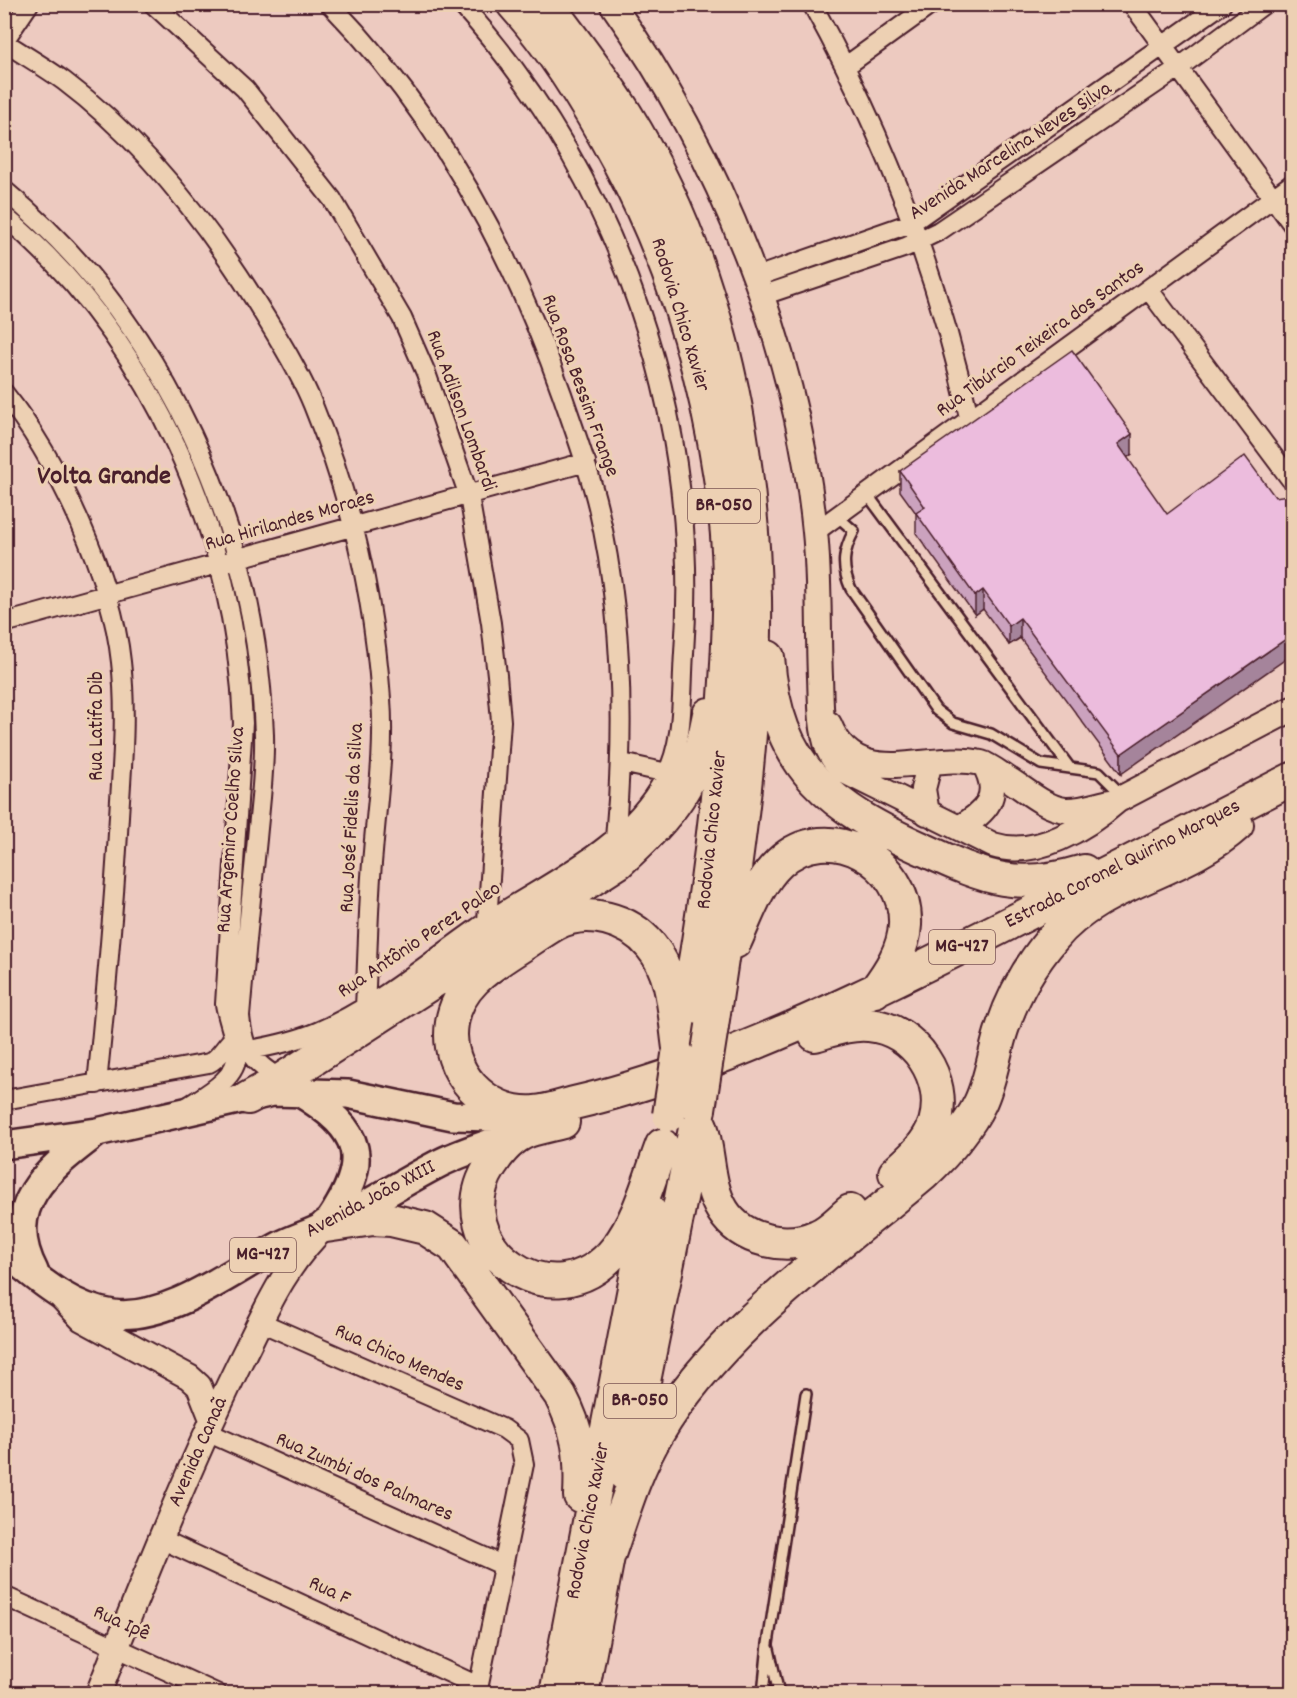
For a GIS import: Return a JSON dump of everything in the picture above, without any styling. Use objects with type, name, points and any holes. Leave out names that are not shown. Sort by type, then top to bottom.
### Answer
[{"type":"highway","name":"Rodovia Chico Xavier","points":[[513,4],[567,73],[601,129],[658,243],[700,369],[725,516],[730,622],[722,761],[701,930],[679,1052],[682,1121],[608,1560],[582,1694]]},
{"type":"highway","name":"Rodovia Chico Xavier","points":[[547,4],[626,115],[684,233],[710,303],[742,442],[752,540],[754,632],[748,753],[712,1026],[682,1121],[578,1580],[556,1694]]},
{"type":"highway","points":[[248,1098],[290,1086],[619,862],[653,831],[671,809],[692,776],[705,738],[722,621],[725,516]]},
{"type":"highway","points":[[752,540],[765,619],[770,684],[782,730],[807,772],[846,810],[874,827],[971,872],[1018,882],[1059,879],[1156,849]]},
{"type":"highway","name":"Estrada Coronel Quirino Marques","points":[[622,1100],[874,991],[1293,778]]},
{"type":"highway","name":"Estrada Coronel Quirino Marques","points":[[622,1100],[739,1066],[815,1035],[1046,915],[1160,859],[1293,800]]},
{"type":"highway","points":[[608,1560],[629,1497],[652,1445],[695,1379],[768,1306],[924,1174],[945,1154],[965,1127],[980,1104],[1012,1001],[1026,974],[1054,936],[1086,908],[1203,852],[1237,825]]},
{"type":"highway","points":[[720,974],[765,879],[780,862],[798,851],[816,845],[833,844],[868,855],[892,877],[900,893],[904,910],[903,940],[889,970],[874,991]]},
{"type":"highway","points":[[679,1052],[669,984],[658,955],[641,934],[615,921],[585,916],[557,923],[477,977],[458,1002],[451,1029],[453,1057],[469,1084],[490,1102],[530,1122],[504,1148],[488,1169],[481,1190],[481,1214],[486,1238],[500,1258],[523,1275],[545,1280],[566,1280],[580,1276],[606,1260],[616,1248],[635,1215],[682,1121],[705,1139],[712,1185],[723,1211],[735,1224],[760,1239],[775,1242],[803,1240],[818,1236],[830,1228],[921,1149],[935,1123],[937,1094],[930,1067],[922,1054],[900,1036],[872,1025],[858,1024],[815,1035]]},
{"type":"highway","name":"MG-427","points":[[530,1122],[622,1100]]},
{"type":"highway","points":[[326,1226],[373,1220],[409,1224],[440,1237],[464,1259],[560,1395],[578,1434],[581,1480],[578,1580]]},
{"type":"highway","points":[[588,1657],[592,1694]]},
{"type":"main road","name":"MG-427","points":[[290,1086],[348,1094],[453,1116],[494,1117],[530,1122]]},
{"type":"main road","points":[[290,1086],[328,1110],[338,1120],[355,1152],[356,1169],[352,1184],[326,1226]]},
{"type":"main road","points":[[4,1145],[97,1132],[248,1098]]},
{"type":"main road","name":"Avenida João XXIII","points":[[4,1251],[50,1287],[86,1308],[114,1314],[136,1314],[160,1309],[284,1244],[326,1226],[441,1163],[530,1122]]},
{"type":"main road","points":[[50,1287],[26,1258],[21,1242],[19,1225],[25,1198],[45,1172],[97,1132]]},
{"type":"street","points":[[4,41],[29,4]]},
{"type":"street","name":"Rua Adilson Lombardi","points":[[153,4],[185,31],[245,89],[332,199],[402,318],[426,373],[469,495],[491,623],[501,721],[487,921]]},
{"type":"street","name":"Rua Rosa Bessim Frange","points":[[330,4],[367,45],[425,119],[477,202],[540,334],[586,462],[598,508],[615,609],[622,763],[615,839]]},
{"type":"street","name":"Rua Antônio Perez Paleo","points":[[240,1043],[312,1034],[366,1006],[487,921],[615,839],[648,804],[674,758],[679,729],[686,623],[686,546],[674,437],[659,374],[629,279],[603,219],[571,156],[534,97],[484,30],[461,4]]},
{"type":"street","points":[[612,4],[658,74],[692,135],[759,286],[784,374],[800,442],[815,532],[821,705],[829,751],[844,771],[1003,849],[1026,848],[1064,835],[1098,817],[1121,799],[1293,709]]},
{"type":"street","points":[[812,4],[846,66],[890,165],[928,265],[950,335],[969,417]]},
{"type":"street","points":[[846,66],[932,4]]},
{"type":"street","points":[[1132,4],[1177,69],[1293,224]]},
{"type":"street","name":"Avenida Marcelina Neves Silva","points":[[759,286],[911,223],[1222,4]]},
{"type":"street","name":"Avenida Marcelina Neves Silva","points":[[759,286],[906,247],[939,231],[1177,69],[1264,4]]},
{"type":"street","name":"Rua José Fidelis da Silva","points":[[4,41],[65,82],[106,118],[160,171],[201,219],[238,271],[286,351],[313,404],[355,527],[376,643],[382,701],[382,762],[372,855],[366,1006]]},
{"type":"street","name":"Rua Tibúrcio Teixeira dos Santos","points":[[815,532],[969,417],[1149,290],[1293,184]]},
{"type":"street","name":"Rua Argemiro Coelho Silva","points":[[4,190],[49,230],[83,266],[129,324],[157,367],[201,452],[239,559],[261,681],[264,737],[240,1016],[240,1043],[233,1068],[221,1083],[179,1112]]},
{"type":"street","name":"Rua Argemiro Coelho Silva","points":[[4,216],[44,252],[74,287],[112,336],[139,378],[183,459],[221,565],[241,677],[243,723],[225,1004],[240,1043],[262,1069],[290,1086]]},
{"type":"street","points":[[1149,290],[1293,481]]},
{"type":"street","name":"Rua Latifa Dib","points":[[4,393],[48,458],[71,505],[106,596],[121,660],[125,715],[114,913],[97,1084]]},
{"type":"street","name":"Rua Hirilandes Moraes","points":[[4,623],[221,565],[586,462]]},
{"type":"street","points":[[821,705],[831,730],[857,757],[891,767],[963,760],[984,764],[1056,808],[1073,809],[1121,799]]},
{"type":"street","points":[[927,813],[923,789],[930,762]]},
{"type":"street","points":[[622,763],[667,773]]},
{"type":"street","points":[[959,828],[980,815],[989,803],[990,778],[984,764]]},
{"type":"street","points":[[4,1100],[209,1063],[240,1043]]},
{"type":"street","name":"Avenida Canaã","points":[[98,1694],[210,1426],[260,1322],[293,1261],[326,1226]]},
{"type":"street","name":"Avenida João XXIII","points":[[50,1287],[82,1319],[189,1377],[199,1386],[210,1426]]},
{"type":"street","name":"Rua Chico Mendes","points":[[260,1322],[504,1429],[519,1440],[524,1464],[502,1564]]},
{"type":"street","name":"Rua Zumbi dos Palmares","points":[[210,1426],[502,1564]]},
{"type":"street","name":"Rua F","points":[[161,1539],[478,1690]]},
{"type":"street","points":[[478,1690],[502,1564]]},
{"type":"street","name":"Rua Ipê","points":[[4,1596],[218,1694]]},
{"type":"lane","points":[[867,494],[1070,768]]},
{"type":"lane","points":[[837,516],[854,531],[845,549],[846,577],[851,589],[936,710],[953,723],[991,734],[1041,764],[1099,772],[1121,799]]},
{"type":"lane","points":[[763,1694],[768,1644],[806,1394]]},
{"type":"lane","points":[[768,1644],[779,1694]]},
{"type":"building","points":[[1072,350],[1132,434],[1118,444],[1167,514],[1245,456],[1275,497],[1288,495],[1293,501],[1293,634],[1121,754],[1020,618],[1009,626],[983,590],[975,596],[916,513],[925,507],[900,471]]},
{"type":"district","name":"Volta Grande","points":[[104,477]]}]
